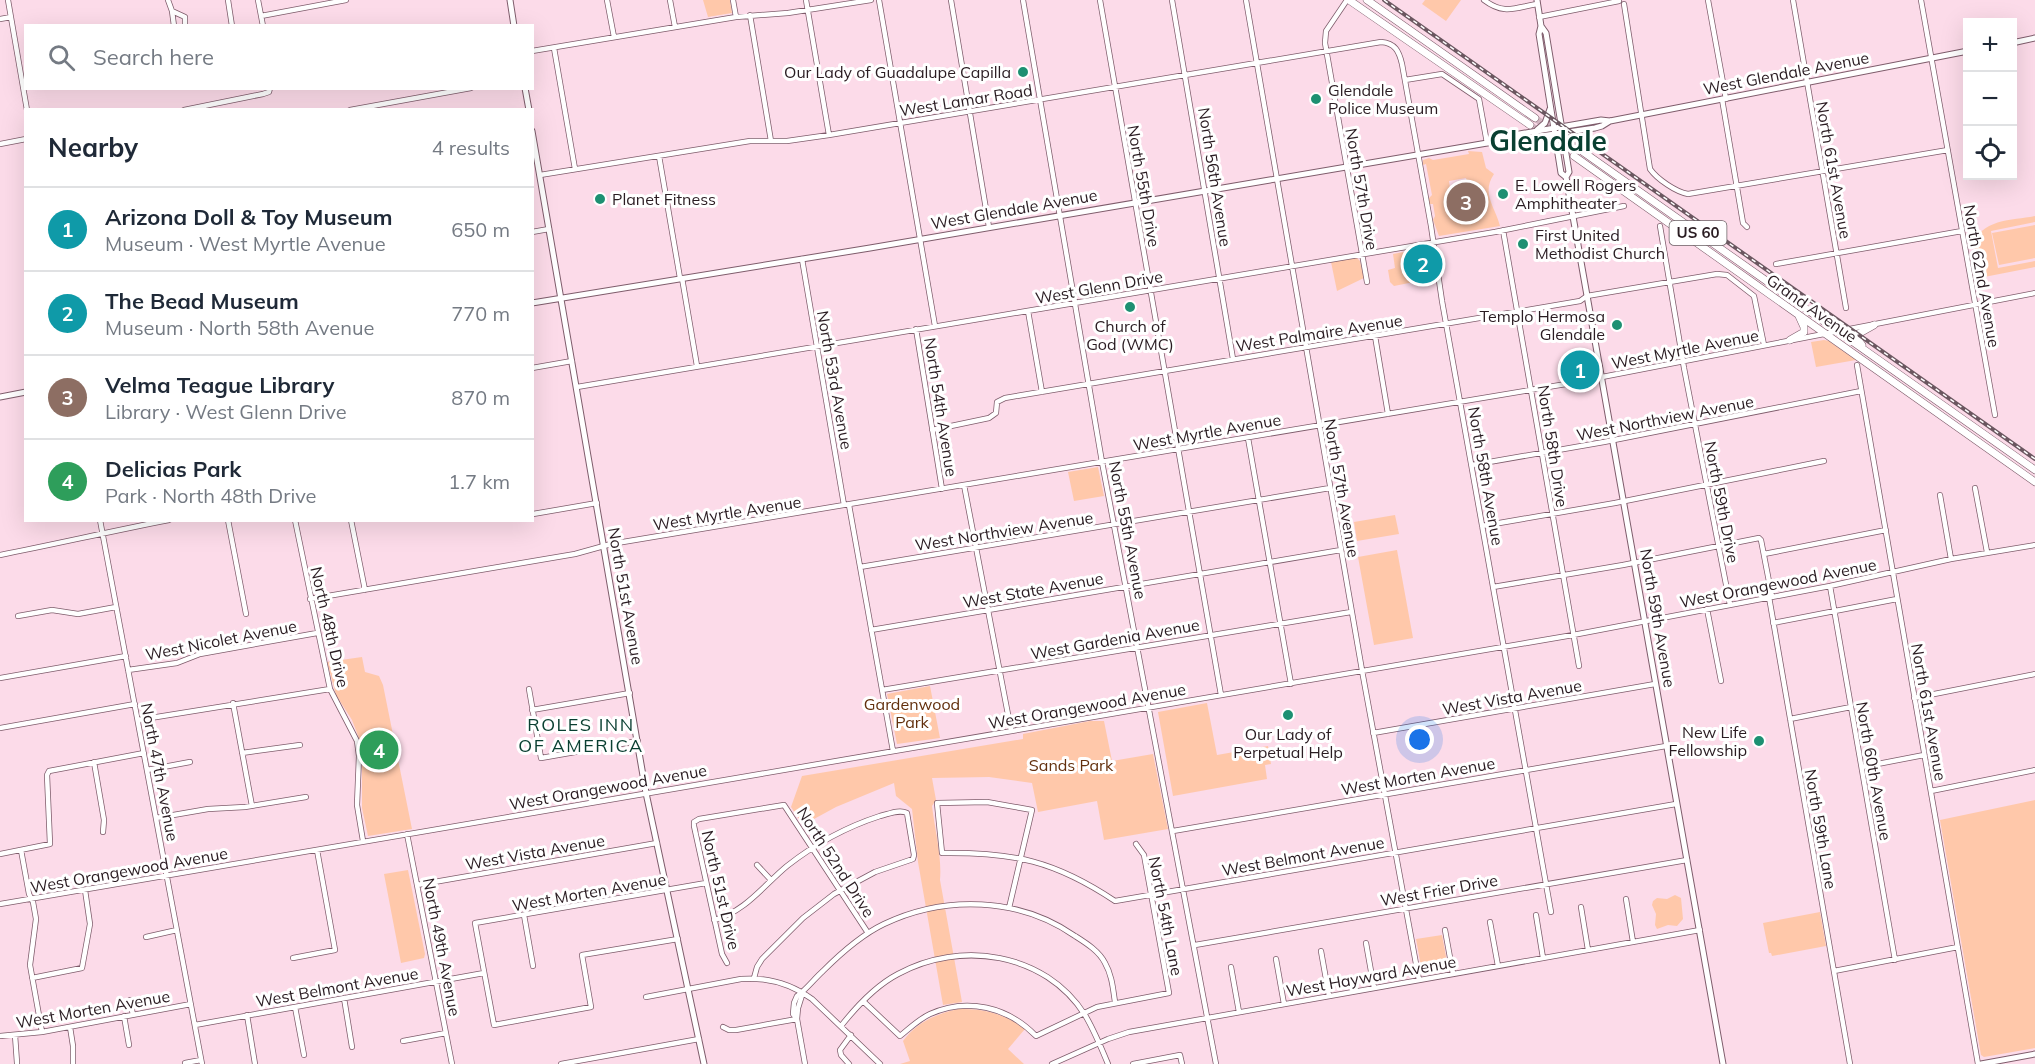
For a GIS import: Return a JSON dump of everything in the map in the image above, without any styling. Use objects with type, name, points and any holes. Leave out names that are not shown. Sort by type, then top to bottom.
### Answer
[{"type":"highway","points":[[1348,0],[1533,125]]},
{"type":"highway","points":[[1367,0],[1533,125]]},
{"type":"highway","name":"Grand Avenue","points":[[2034,482],[1799,316],[1576,152],[1839,331],[2035,470]]},
{"type":"highway","points":[[1790,340],[1804,332],[1799,316]]},
{"type":"highway","points":[[1870,353],[1859,341],[1858,334],[1874,325]]},
{"type":"main road","points":[[510,0],[514,24]]},
{"type":"main road","name":"North 59th Avenue","points":[[1537,2],[1541,26],[1546,33],[1563,130],[1569,172],[1566,177]]},
{"type":"main road","name":"North 59th Avenue","points":[[1541,26],[1539,34],[1562,173],[1566,177],[1573,215],[1723,1064]]},
{"type":"main road","points":[[2017,42],[2035,38]]},
{"type":"main road","name":"West Glendale Avenue","points":[[534,303],[1418,154],[1508,141],[1601,120],[1610,121],[1642,115],[1963,52]]},
{"type":"main road","points":[[525,90],[529,108]]},
{"type":"main road","points":[[1533,125],[1542,127],[1547,120],[1550,110],[1549,95]]},
{"type":"main road","name":"West Glendale Avenue","points":[[1499,141],[1533,125],[1555,131]]},
{"type":"main road","name":"North 51st Avenue","points":[[534,141],[646,793],[704,1064]]},
{"type":"main road","points":[[0,397],[24,392]]},
{"type":"main road","points":[[1980,1064],[2035,1054]]},
{"type":"street","points":[[8,0],[27,108]]},
{"type":"street","points":[[168,0],[174,24]]},
{"type":"street","points":[[228,0],[232,24]]},
{"type":"street","points":[[258,0],[262,24]]},
{"type":"street","points":[[261,15],[346,0]]},
{"type":"street","points":[[607,0],[614,38]]},
{"type":"street","points":[[670,0],[675,27]]},
{"type":"street","points":[[733,0],[736,17]]},
{"type":"street","points":[[806,0],[829,135]]},
{"type":"street","points":[[534,51],[736,17],[808,10],[872,0]]},
{"type":"street","name":"North 54th Avenue","points":[[879,0],[935,326]]},
{"type":"street","points":[[951,0],[990,227]]},
{"type":"street","name":"North 55th Avenue","points":[[1023,0],[1102,462],[1216,1064]]},
{"type":"street","name":"North 55th Drive","points":[[1100,0],[1176,450],[1221,695]]},
{"type":"street","name":"North 56th Avenue","points":[[1172,0],[1233,359]]},
{"type":"street","name":"North 57th Avenue","points":[[1246,0],[1362,671],[1419,980]]},
{"type":"street","name":"North 57th Drive","points":[[1348,0],[1326,31],[1326,51],[1367,282]]},
{"type":"street","points":[[1484,0],[1495,8],[1503,10],[1537,2]]},
{"type":"street","points":[[1708,0],[1736,186],[1743,223],[1747,226]]},
{"type":"street","name":"North 61st Avenue","points":[[1794,0],[1846,308]]},
{"type":"street","name":"North 62nd Avenue","points":[[1921,0],[1995,415]]},
{"type":"street","points":[[1539,16],[1623,1],[1650,169],[1684,194],[1948,150]]},
{"type":"street","points":[[172,11],[185,17],[185,24]]},
{"type":"street","points":[[750,15],[771,141]]},
{"type":"street","points":[[0,19],[11,17]]},
{"type":"street","name":"West Lamar Road","points":[[534,180],[575,169],[750,141],[787,141],[829,135],[1381,42],[1394,46]]},
{"type":"street","name":"North 58th Avenue","points":[[1394,46],[1400,57],[1405,80],[1551,912]]},
{"type":"street","points":[[554,48],[575,169]]},
{"type":"street","points":[[1405,80],[1442,74],[1479,99],[1487,143]]},
{"type":"street","points":[[192,108],[269,90]]},
{"type":"street","points":[[361,108],[460,90]]},
{"type":"street","points":[[0,144],[24,140]]},
{"type":"street","points":[[659,156],[697,366]]},
{"type":"street","name":"West Glenn Drive","points":[[577,387],[1503,230],[1624,206]]},
{"type":"street","name":"North 59th Drive","points":[[1660,226],[1683,361],[1730,605]]},
{"type":"street","points":[[534,232],[549,229]]},
{"type":"street","name":"North 58th Drive","points":[[1503,230],[1579,666]]},
{"type":"street","points":[[1776,264],[1962,231]]},
{"type":"street","name":"North 53rd Avenue","points":[[802,259],[893,751]]},
{"type":"street","name":"West Palmaire Avenue","points":[[932,430],[989,418],[996,414],[997,402],[1000,399],[1580,301],[1587,296],[1721,273],[1757,300],[1764,345]]},
{"type":"street","name":"West Myrtle Avenue","points":[[310,599],[604,546],[1530,390],[2035,293]]},
{"type":"street","points":[[1028,311],[1042,392]]},
{"type":"street","name":"North 54th Avenue","points":[[916,330],[942,489]]},
{"type":"street","points":[[1375,336],[1388,414]]},
{"type":"street","points":[[534,368],[572,361]]},
{"type":"street","name":"North 61st Avenue","points":[[1857,365],[1980,1064]]},
{"type":"street","name":"West Northview Avenue","points":[[1472,465],[1862,391]]},
{"type":"street","points":[[1248,438],[1292,684]]},
{"type":"street","points":[[1482,526],[1624,501],[1824,461]]},
{"type":"street","name":"North 54th Avenue","points":[[964,485],[1011,730]]},
{"type":"street","name":"West Northview Avenue","points":[[860,567],[1330,488]]},
{"type":"street","points":[[1975,488],[1987,552]]},
{"type":"street","points":[[1940,495],[1951,559]]},
{"type":"street","points":[[534,514],[597,503]]},
{"type":"street","name":"North 47th Avenue","points":[[100,522],[202,1062]]},
{"type":"street","points":[[0,555],[159,522]]},
{"type":"street","points":[[228,522],[246,614]]},
{"type":"street","name":"North 48th Drive","points":[[295,522],[330,689],[357,741],[359,756],[357,805],[363,841]]},
{"type":"street","points":[[351,522],[365,590]]},
{"type":"street","points":[[1764,554],[1886,530]]},
{"type":"street","name":"North 59th Lane","points":[[1718,545],[1759,538],[1761,540],[1773,623],[1850,1064]]},
{"type":"street","points":[[1493,587],[1718,545]]},
{"type":"street","name":"West Orangewood Avenue","points":[[0,904],[1573,635],[1830,586],[1951,559],[2035,545]]},
{"type":"street","name":"West State Avenue","points":[[871,630],[1341,550]]},
{"type":"street","name":"North 60th Avenue","points":[[1830,586],[1895,960]]},
{"type":"street","points":[[1773,623],[1898,598]]},
{"type":"street","points":[[18,616],[51,610],[78,614],[116,607]]},
{"type":"street","points":[[1707,609],[1721,681]]},
{"type":"street","name":"West Gardenia Avenue","points":[[882,690],[1352,612]]},
{"type":"street","name":"West Nicolet Avenue","points":[[128,670],[177,663],[200,654],[317,633]]},
{"type":"street","points":[[0,678],[126,656]]},
{"type":"street","points":[[1914,698],[2035,674]]},
{"type":"street","name":"West Vista Avenue","points":[[1373,733],[1655,684]]},
{"type":"street","points":[[138,720],[330,689]]},
{"type":"street","points":[[529,690],[541,758],[638,741]]},
{"type":"street","points":[[532,710],[630,693]]},
{"type":"street","points":[[233,703],[252,807]]},
{"type":"street","points":[[0,728],[135,704]]},
{"type":"street","points":[[1790,719],[1851,707]]},
{"type":"street","points":[[242,753],[300,745]]},
{"type":"street","name":"West Morten Avenue","points":[[1173,831],[1666,746]]},
{"type":"street","points":[[0,854],[50,844],[47,775],[49,771],[144,753]]},
{"type":"street","points":[[1862,767],[1924,755]]},
{"type":"street","points":[[94,762],[104,820],[103,832]]},
{"type":"street","points":[[147,770],[190,762]]},
{"type":"street","points":[[1931,791],[2035,770]]},
{"type":"street","points":[[156,819],[208,809],[252,807],[306,797]]},
{"type":"street","name":"West Belmont Avenue","points":[[1022,858],[1032,810],[987,802],[937,803],[942,853],[981,852],[1022,858],[1054,867],[1095,887],[1115,901],[1676,804]]},
{"type":"street","name":"North 51st Drive","points":[[727,963],[722,954],[714,920],[694,822],[710,817],[784,805]]},
{"type":"street","name":"North 52nd Drive","points":[[784,805],[868,933]]},
{"type":"street","points":[[714,920],[737,911],[771,880],[812,848],[856,825],[887,814],[904,811],[906,813],[913,859],[875,872],[839,891],[813,910],[770,950],[759,963],[754,978]]},
{"type":"street","name":"North 49th Avenue","points":[[407,834],[452,1064]]},
{"type":"street","name":"West Vista Avenue","points":[[417,885],[657,843]]},
{"type":"street","name":"North 54th Lane","points":[[1115,1002],[1169,993],[1144,855],[1136,844]]},
{"type":"street","points":[[21,850],[36,919],[30,966],[42,1032]]},
{"type":"street","points":[[292,958],[335,951],[317,850]]},
{"type":"street","points":[[1010,908],[1022,858]]},
{"type":"street","name":"West Frier Drive","points":[[1195,945],[1687,860]]},
{"type":"street","points":[[757,865],[771,880]]},
{"type":"street","name":"West Morten Avenue","points":[[484,973],[475,923],[706,883]]},
{"type":"street","points":[[32,978],[82,968],[90,924],[85,890]]},
{"type":"street","points":[[1626,899],[1633,942]]},
{"type":"street","points":[[805,1064],[797,1019],[793,1014],[797,996],[838,957],[868,933],[903,916],[946,905],[968,904],[1010,908],[1049,921],[1068,931],[1096,951],[1105,961],[1110,973],[1115,1002],[1036,1035],[1017,1019],[1005,1013],[978,1006],[957,1006],[930,1014],[900,1036],[864,1002]]},
{"type":"street","points":[[1581,907],[1588,950]]},
{"type":"street","points":[[524,915],[533,966]]},
{"type":"street","points":[[1536,915],[1543,958]]},
{"type":"street","points":[[1490,922],[1498,966]]},
{"type":"street","points":[[146,937],[177,930]]},
{"type":"street","points":[[1445,930],[1452,974]]},
{"type":"street","name":"West Hayward Avenue","points":[[1052,1064],[1129,1032],[1700,930]]},
{"type":"street","points":[[484,973],[494,1025],[591,1007],[582,956],[678,939]]},
{"type":"street","points":[[1366,943],[1374,988]]},
{"type":"street","points":[[1834,971],[1958,947]]},
{"type":"street","points":[[1321,951],[1329,996]]},
{"type":"street","points":[[841,1026],[864,1002],[896,975],[912,967],[937,958],[970,954],[1006,959],[1035,969],[1064,990],[1084,1013],[1108,1064]]},
{"type":"street","points":[[1276,959],[1284,1004]]},
{"type":"street","points":[[1231,967],[1239,1012]]},
{"type":"street","name":"West Belmont Avenue","points":[[195,1024],[484,973]]},
{"type":"street","points":[[646,997],[735,979],[754,978],[777,982],[803,992],[880,1064]]},
{"type":"street","points":[[344,998],[352,1047]]},
{"type":"street","points":[[130,1000],[133,1015]]},
{"type":"street","name":"West Morten Avenue","points":[[0,1036],[42,1032],[191,1004]]},
{"type":"street","points":[[295,1007],[304,1055]]},
{"type":"street","points":[[247,1015],[255,1064]]},
{"type":"street","points":[[124,1016],[129,1045]]},
{"type":"street","points":[[723,1027],[736,1030],[797,1019]]},
{"type":"street","points":[[70,1027],[73,1064]]},
{"type":"street","points":[[403,1041],[446,1033]]},
{"type":"street","points":[[15,1035],[17,1063]]},
{"type":"street","points":[[849,1064],[841,1055],[840,1050],[851,1035]]},
{"type":"street","points":[[561,1064],[699,1039]]},
{"type":"street","points":[[1133,1064],[1180,1055],[1182,1064]]},
{"type":"street","points":[[185,1063],[202,1062]]},
{"type":"green space","points":[[703,0],[730,0],[732,13],[708,17]]},
{"type":"green space","points":[[1425,0],[1461,0],[1446,21],[1422,4]]},
{"type":"green space","points":[[1468,151],[1482,152],[1486,168],[1494,174],[1490,181],[1489,194],[1500,226],[1439,236],[1433,220],[1435,216],[1433,204],[1429,204],[1429,198],[1432,195],[1426,164],[1423,165],[1423,160],[1469,154]],"holes":[[[1466,178],[1469,191],[1473,191],[1476,208],[1472,209],[1472,213],[1459,215],[1455,195],[1451,195],[1449,181]]]},
{"type":"green space","points":[[2035,216],[2035,222],[1991,231],[1998,268],[2035,261],[2035,267],[1979,278],[1978,272],[1987,270],[1975,253],[1977,237],[1982,230],[1998,222]]},
{"type":"green space","points":[[2035,225],[2035,258],[1999,265],[1992,233]]},
{"type":"green space","points":[[1414,250],[1419,281],[1394,286],[1390,282],[1388,270],[1395,268],[1393,254]]},
{"type":"green space","points":[[1356,257],[1360,261],[1364,278],[1337,291],[1331,262]]},
{"type":"green space","points":[[1829,341],[1856,360],[1816,367],[1811,342]]},
{"type":"green space","points":[[1098,467],[1104,496],[1074,501],[1068,472]]},
{"type":"green space","points":[[1395,515],[1399,534],[1357,541],[1354,522]]},
{"type":"green space","points":[[1397,550],[1413,638],[1374,645],[1358,557]]},
{"type":"green space","points":[[362,657],[365,672],[379,676],[383,685],[412,829],[368,836],[362,808],[362,746],[352,720],[336,695],[327,662]]},
{"type":"green space","name":"Gardenwood Park","points":[[930,686],[940,738],[897,744],[887,694]]},
{"type":"green space","points":[[1207,703],[1217,755],[1268,746],[1271,764],[1265,765],[1267,779],[1173,796],[1158,712]]},
{"type":"green space","name":"Sands Park","points":[[1090,721],[1104,721],[1112,761],[1153,754],[1168,829],[1104,840],[1097,801],[1038,812],[1032,783],[989,777],[932,778],[936,800],[932,806],[939,853],[940,880],[962,1002],[943,1005],[918,862],[912,809],[896,796],[894,783],[836,807],[803,825],[791,807],[802,776],[1023,739],[1023,734]]},
{"type":"green space","points":[[2035,800],[2035,1048],[1984,1057],[1981,1055],[1940,820]]},
{"type":"green space","points":[[408,870],[425,954],[424,958],[401,963],[384,874]]},
{"type":"green space","points":[[1675,895],[1681,898],[1683,919],[1677,926],[1668,925],[1657,929],[1653,901],[1657,898],[1667,899]]},
{"type":"green space","points":[[1820,912],[1826,946],[1772,956],[1769,953],[1763,923]]},
{"type":"green space","points":[[1442,935],[1448,967],[1422,972],[1416,939]]},
{"type":"green space","points":[[958,1009],[994,1013],[1010,1019],[1025,1029],[1008,1049],[1024,1064],[900,1064],[910,1061],[903,1041],[908,1034],[935,1016]]},
{"type":"tunnel","points":[[1535,118],[1579,149]]},
{"type":"tunnel","points":[[1530,125],[1574,156]]},
{"type":"railway","points":[[1384,0],[2035,459]]},
{"type":"place","name":"Our Lady of Guadalupe Capilla","points":[[1023,72]]},
{"type":"place","name":"Glendale Police Museum","points":[[1316,99]]},
{"type":"place","name":"E. Lowell Rogers Amphitheater","points":[[1503,194]]},
{"type":"place","name":"Planet Fitness","points":[[600,199]]},
{"type":"place","name":"Velma Teague Library","points":[[1466,202]]},
{"type":"place","name":"First United Methodist Church","points":[[1523,244]]},
{"type":"place","name":"The Bead Museum","points":[[1423,264]]},
{"type":"place","name":"Church of God (WMC)","points":[[1130,307]]},
{"type":"place","name":"Templo Hermosa Glendale","points":[[1617,325]]},
{"type":"place","name":"Arizona Doll & Toy Museum","points":[[1580,370]]},
{"type":"place","name":"Our Lady of Perpetual Help","points":[[1288,715]]},
{"type":"place","name":"New Life Fellowship","points":[[1759,741]]},
{"type":"place","name":"Delicias Park","points":[[379,750]]},
{"type":"district","name":"Glendale","points":[[1548,141]]},
{"type":"district","name":"ROLES INN OF AMERICA","points":[[581,735]]}]
